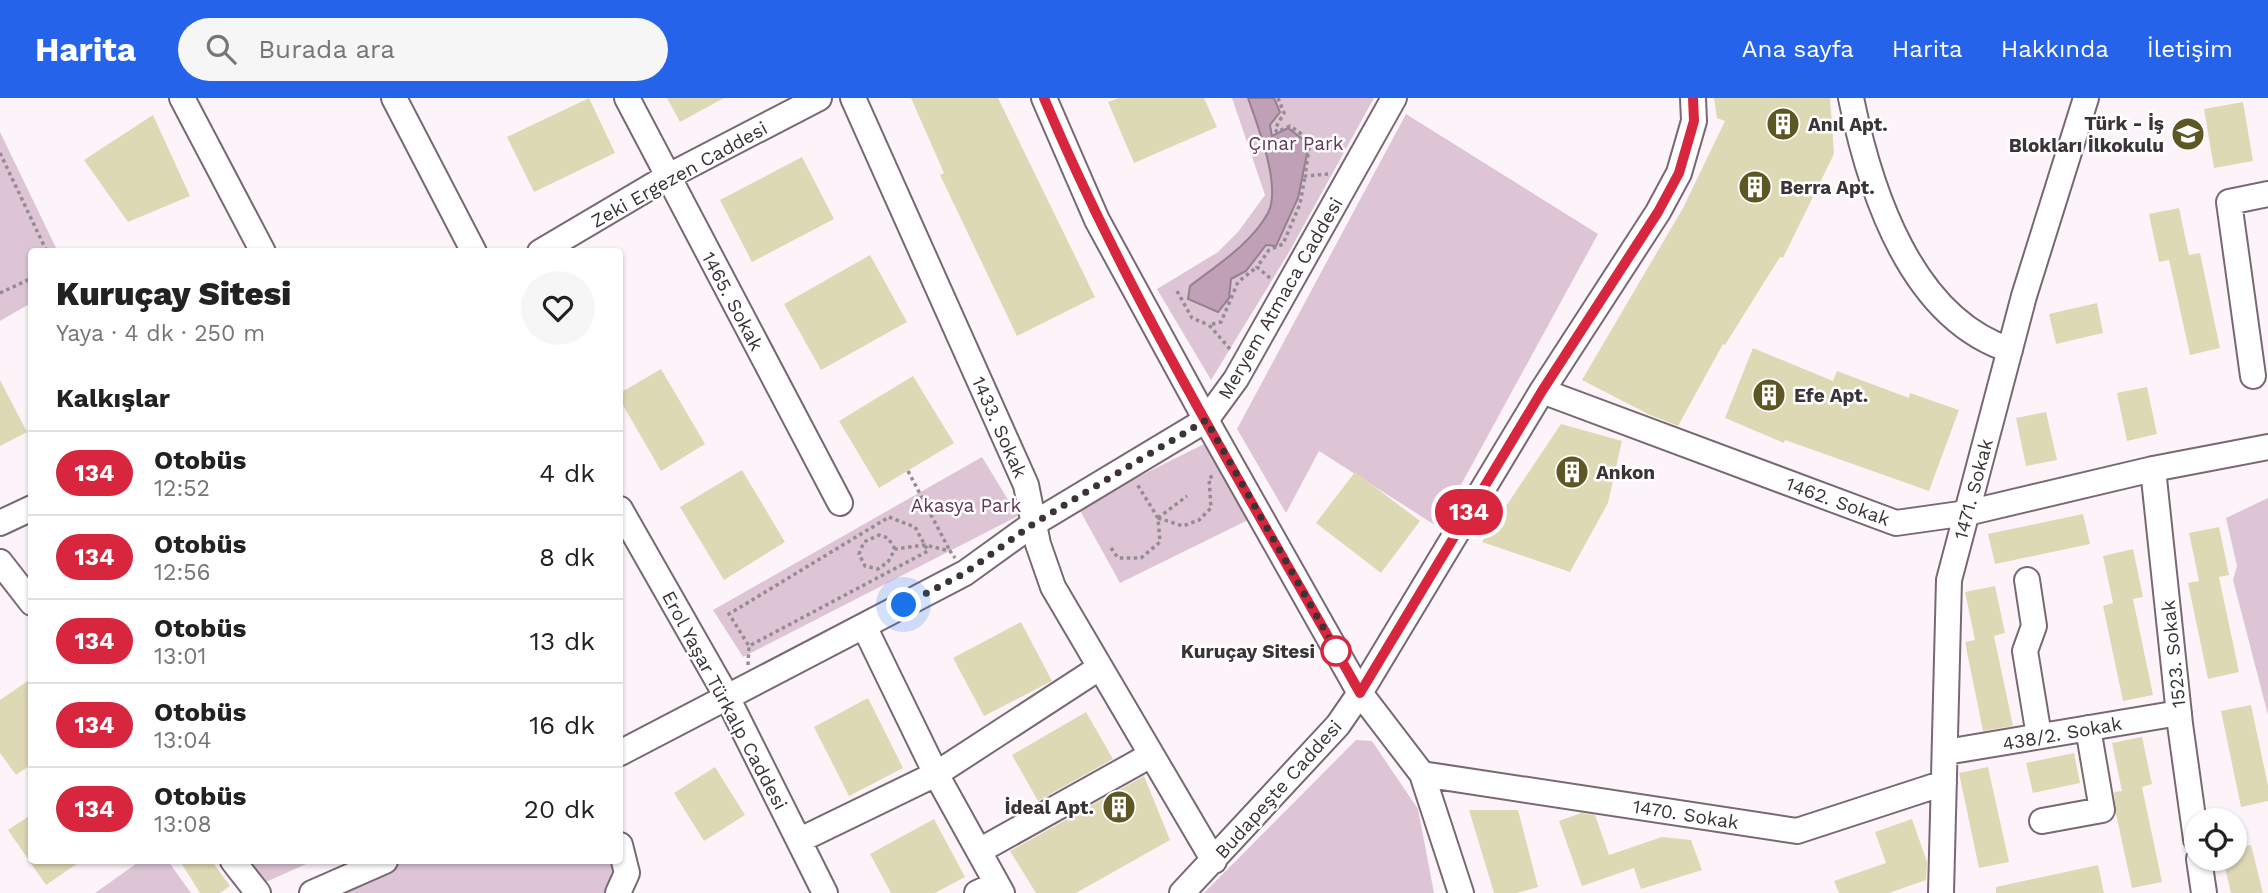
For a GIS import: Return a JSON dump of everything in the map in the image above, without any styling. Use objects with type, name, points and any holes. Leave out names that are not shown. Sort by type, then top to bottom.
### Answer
[{"type":"street","points":[[182,98],[261,248]]},
{"type":"street","points":[[394,98],[472,248]]},
{"type":"street","name":"1465. Sokak","points":[[627,98],[841,503]]},
{"type":"street","name":"Zeki Ergezen Caddesi","points":[[547,248],[667,177],[819,98]]},
{"type":"street","name":"1433. Sokak","points":[[853,98],[1026,485],[1033,524],[1053,587],[1214,861]]},
{"type":"street","points":[[1044,98],[1097,220],[1206,420],[1360,693],[1422,774],[1461,893]]},
{"type":"street","name":"Meryem Atmaca Caddesi","points":[[623,751],[965,573],[1033,524],[1206,420],[1236,379],[1394,98]]},
{"type":"street","name":"Budapeşte Caddesi","points":[[1182,893],[1338,725],[1360,693],[1542,391],[1658,212],[1679,173],[1694,121],[1693,98]]},
{"type":"street","points":[[1851,98],[1876,191],[1901,246],[1927,289],[1954,320],[1970,333],[1988,343],[2010,350]]},
{"type":"street","name":"1471. Sokak","points":[[1941,893],[1949,580],[2010,350],[2086,98]]},
{"type":"street","points":[[2253,376],[2229,202],[2268,194]]},
{"type":"street","name":"1462. Sokak","points":[[1542,391],[1896,523],[1967,513],[2153,468],[2268,447]]},
{"type":"street","name":"1523. Sokak","points":[[2153,468],[2192,808]]},
{"type":"street","points":[[0,523],[28,510]]},
{"type":"street","name":"Erol Yaşar Türkalp Caddesi","points":[[623,514],[727,696],[825,893]]},
{"type":"street","points":[[0,562],[28,598]]},
{"type":"street","points":[[2027,580],[2034,626],[2025,652],[2039,736]]},
{"type":"street","points":[[864,626],[936,774],[979,851],[992,890]]},
{"type":"street","points":[[800,840],[936,774],[1099,668]]},
{"type":"street","name":"438/2. Sokak","points":[[1946,752],[2179,713]]},
{"type":"street","points":[[2042,821],[2102,810],[2088,728]]},
{"type":"street","points":[[979,851],[1151,755]]},
{"type":"street","name":"1470. Sokak","points":[[1422,774],[1797,831],[1944,783]]},
{"type":"street","points":[[618,893],[626,873],[623,859]]},
{"type":"street","points":[[235,864],[258,893]]},
{"type":"street","points":[[312,893],[378,864]]},
{"type":"street","points":[[2201,871],[2204,893]]},
{"type":"path","points":[[1209,325],[1221,322],[1238,282],[1257,267],[1269,250],[1283,244],[1300,204],[1310,140],[1290,126],[1277,132],[1275,129],[1284,113],[1278,98]]},
{"type":"path","points":[[0,153],[45,248]]},
{"type":"path","points":[[1306,176],[1321,172],[1346,183]]},
{"type":"path","points":[[1257,267],[1286,289]]},
{"type":"path","points":[[0,293],[28,280]]},
{"type":"path","points":[[1177,291],[1192,318],[1209,325],[1230,348],[1225,356]]},
{"type":"path","points":[[1158,518],[1183,526],[1199,520],[1211,508],[1209,478],[1233,468]]},
{"type":"path","points":[[908,471],[950,551],[965,573]]},
{"type":"path","points":[[1111,548],[1118,558],[1141,558],[1160,542],[1158,518],[1134,479]]},
{"type":"path","points":[[1158,518],[1187,496]]},
{"type":"path","points":[[889,517],[915,527],[925,545],[928,551],[749,646],[729,614],[889,517]]},
{"type":"path","points":[[879,535],[888,538],[895,549],[888,562],[878,569],[865,566],[859,554],[864,542],[879,535]]},
{"type":"path","points":[[895,549],[925,545],[950,551]]},
{"type":"green space","name":"Çınar Park","points":[[1232,98],[1374,98],[1288,254],[1211,380],[1157,289],[1218,252],[1238,232],[1265,195]]},
{"type":"green space","points":[[1406,114],[1598,234],[1438,527],[1319,451],[1286,513],[1237,429]]},
{"type":"green space","points":[[0,132],[56,248],[28,248],[28,305],[0,321]]},
{"type":"green space","points":[[1204,444],[1248,520],[1120,583],[1078,507]]},
{"type":"green space","name":"Akasya Park","points":[[982,457],[1018,516],[743,657],[713,610]]},
{"type":"green space","points":[[2268,498],[2268,715],[2233,580],[2237,566],[2226,518]]},
{"type":"green space","points":[[1356,740],[1372,741],[1418,809],[1434,893],[1204,893]]},
{"type":"green space","points":[[136,864],[170,864],[191,893],[95,893]]},
{"type":"green space","points":[[245,864],[306,864],[259,885]]},
{"type":"green space","points":[[395,864],[615,864],[610,893],[327,893]]},
{"type":"shaded area","points":[[1248,98],[1274,98],[1280,112],[1270,125],[1272,136],[1288,128],[1309,144],[1298,198],[1276,246],[1266,245],[1246,271],[1231,279],[1229,298],[1218,312],[1188,299],[1190,286],[1252,235],[1268,213],[1272,202],[1267,155]]},
{"type":"building","points":[[589,98],[615,153],[534,192],[507,137]]},
{"type":"building","points":[[667,98],[724,98],[680,122]]},
{"type":"building","points":[[911,98],[998,98],[1095,297],[1017,336],[940,175],[944,173]]},
{"type":"building","points":[[1119,98],[1204,98],[1217,127],[1134,163],[1108,102]]},
{"type":"building","points":[[1714,98],[1830,98],[1834,154],[1783,258],[1780,257],[1725,345],[1723,344],[1678,426],[1650,415],[1582,380],[1683,208],[1725,121],[1717,118]]},
{"type":"building","points":[[2243,102],[2253,161],[2214,168],[2204,109]]},
{"type":"building","points":[[153,115],[190,196],[128,222],[84,160]]},
{"type":"building","points":[[802,157],[834,219],[752,262],[720,200]]},
{"type":"building","points":[[2179,208],[2189,255],[2200,253],[2220,348],[2190,355],[2169,260],[2159,262],[2149,214]]},
{"type":"building","points":[[870,255],[907,322],[821,370],[784,304]]},
{"type":"building","points":[[2097,303],[2103,333],[2056,344],[2049,314]]},
{"type":"building","points":[[1753,348],[1833,381],[1837,371],[1909,398],[1910,393],[1959,410],[1929,491],[1785,440],[1784,443],[1725,418]]},
{"type":"building","points":[[661,369],[705,444],[661,471],[623,405],[623,391]]},
{"type":"building","points":[[913,376],[954,443],[879,488],[839,421]]},
{"type":"building","points":[[0,380],[27,432],[0,446]]},
{"type":"building","points":[[2147,387],[2157,434],[2127,441],[2117,393]]},
{"type":"building","points":[[2046,412],[2057,460],[2026,466],[2016,418]]},
{"type":"building","name":"Ankon","points":[[1561,424],[1622,441],[1608,503],[1570,572],[1482,542]]},
{"type":"building","points":[[742,470],[785,542],[724,580],[680,507]]},
{"type":"building","points":[[1355,472],[1420,521],[1381,573],[1316,523]]},
{"type":"building","points":[[2083,514],[2090,544],[1995,564],[1988,534]]},
{"type":"building","points":[[2219,527],[2229,575],[2219,577],[2239,672],[2208,679],[2188,583],[2199,581],[2189,533]]},
{"type":"building","points":[[2133,549],[2143,597],[2133,599],[2153,695],[2123,701],[2103,606],[2113,603],[2103,556]]},
{"type":"building","points":[[1995,586],[2005,633],[1994,636],[2013,726],[1983,731],[1965,642],[1975,640],[1965,592]]},
{"type":"building","points":[[1021,622],[1052,681],[984,716],[953,658]]},
{"type":"building","points":[[28,681],[28,767],[16,775],[0,753],[0,700]]},
{"type":"building","points":[[868,698],[903,768],[849,796],[814,727]]},
{"type":"building","points":[[2251,705],[2268,786],[2268,801],[2241,807],[2221,711]]},
{"type":"building","points":[[1086,712],[1113,759],[1038,801],[1012,755]]},
{"type":"building","points":[[2142,737],[2152,784],[2142,787],[2162,882],[2132,888],[2116,814],[2114,792],[2122,791],[2112,743]]},
{"type":"building","points":[[2074,753],[2080,783],[2033,793],[2026,763]]},
{"type":"building","points":[[715,767],[745,815],[704,841],[674,793]]},
{"type":"building","points":[[1988,767],[2009,862],[1979,868],[1959,773]]},
{"type":"building","name":"İdeal Apt.","points":[[1144,776],[1170,840],[1076,893],[1036,893],[1010,851]]},
{"type":"building","points":[[1469,810],[1518,810],[1538,887],[1517,893],[1494,893]]},
{"type":"building","points":[[1581,813],[1595,815],[1609,855],[1662,837],[1691,840],[1702,870],[1641,889],[1634,868],[1582,886],[1559,821]]},
{"type":"building","points":[[28,817],[28,859],[8,830]]},
{"type":"building","points":[[934,819],[965,877],[935,893],[891,893],[870,854]]},
{"type":"building","points":[[1912,819],[1927,862],[1926,880],[1889,893],[1839,893],[1834,881],[1886,863],[1875,832]]},
{"type":"building","points":[[2251,845],[2263,893],[2231,893],[2226,871],[2247,871],[2247,846]]},
{"type":"building","points":[[31,864],[77,864],[46,885]]},
{"type":"building","points":[[182,864],[214,864],[230,886],[220,893],[200,893]]},
{"type":"building","points":[[2098,865],[2104,893],[1996,893],[1996,887]]},
{"type":"bus line","name":"134","points":[[1044,98],[1097,220],[1360,693],[1542,391],[1658,212],[1679,173],[1694,121],[1693,98]]},
{"type":"place","name":"Anıl Apt.","points":[[1783,124]]},
{"type":"place","name":"Türk - İş Blokları İlkokulu","points":[[2188,134]]},
{"type":"place","name":"Berra Apt.","points":[[1755,187]]},
{"type":"place","name":"Efe Apt.","points":[[1769,395]]},
{"type":"place","name":"Ankon","points":[[1572,472]]},
{"type":"place","name":"Kuruçay Sitesi","points":[[1336,651]]},
{"type":"place","name":"İdeal Apt.","points":[[1119,807]]},
{"type":"route","points":[[904,605],[965,573],[1033,524],[1206,420],[1341,659],[1336,651]]}]
